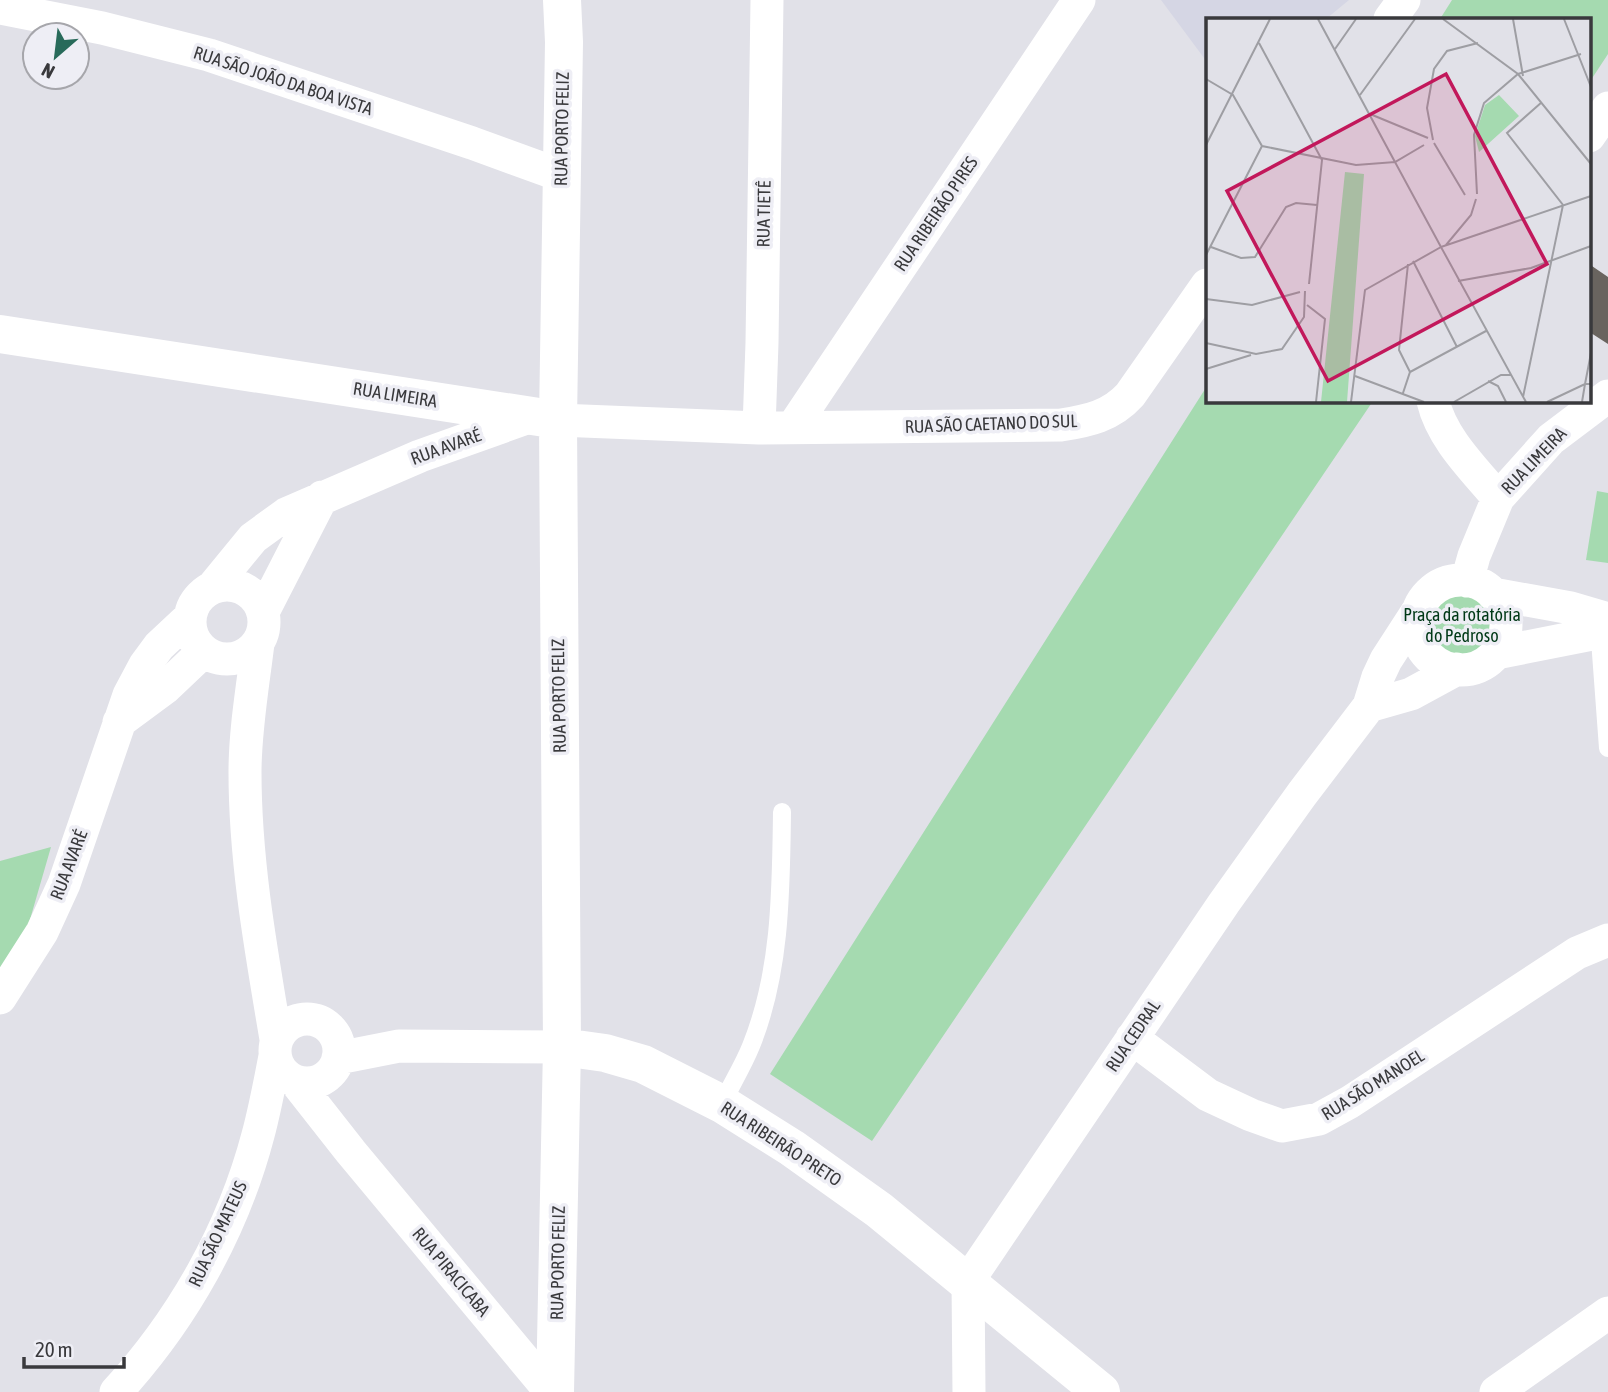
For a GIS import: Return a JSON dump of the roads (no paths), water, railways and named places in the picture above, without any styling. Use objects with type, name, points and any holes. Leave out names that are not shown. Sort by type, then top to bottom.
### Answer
[{"type":"main road","name":"RUA PORTO FELIZ","points":[[553,1392],[562,1047],[545,418],[561,175],[564,42],[562,0]]},
{"type":"main road","name":"RUA LIMEIRA","points":[[0,334],[545,418]]},
{"type":"main road","name":"RUA RIBEIRÃO PRETO","points":[[562,1047],[604,1053],[643,1064],[722,1104],[792,1148],[879,1210],[1101,1392]]},
{"type":"street","name":"RUA TIETÊ","points":[[759,428],[767,0]]},
{"type":"street","name":"RUA RIBEIRÃO PIRES","points":[[793,427],[1079,0]]},
{"type":"street","points":[[1391,18],[1404,0]]},
{"type":"street","name":"RUA SÃO JOÃO DA BOA VISTA","points":[[0,8],[102,28],[209,55],[459,138],[561,175]]},
{"type":"street","points":[[1590,135],[1608,108]]},
{"type":"street","name":"RUA SÃO CAETANO DO SUL","points":[[793,427],[1061,425],[1089,420],[1120,406],[1130,395],[1206,286]]},
{"type":"street","name":"RUA LIMEIRA","points":[[1480,587],[1474,556],[1498,499],[1551,439],[1608,396]]},
{"type":"street","points":[[1433,402],[1444,429],[1498,499]]},
{"type":"street","name":"RUA LIMEIRA","points":[[545,418],[759,428],[793,427]]},
{"type":"street","name":"RUA AVARÉ","points":[[212,588],[232,561],[265,528],[286,514],[420,456],[545,418]]},
{"type":"street","points":[[210,654],[228,659],[240,657],[260,627],[322,497]]},
{"type":"street","points":[[1457,670],[1441,665],[1424,649],[1418,635],[1419,610],[1429,594],[1453,581],[1515,596],[1603,624]]},
{"type":"street","points":[[249,715],[210,654],[195,641],[190,629],[190,617],[201,595],[224,584],[249,591],[258,600],[260,627]]},
{"type":"street","points":[[1369,706],[1411,694],[1457,670],[1480,666],[1496,653],[1503,641],[1506,627],[1504,612],[1480,587]]},
{"type":"street","name":"RUA CEDRAL","points":[[968,1281],[1254,861],[1369,706],[1386,660],[1419,610]]},
{"type":"street","name":"RUA AVARÉ","points":[[0,998],[41,932],[64,884],[129,695],[159,646],[190,617]]},
{"type":"street","points":[[1496,653],[1603,624]]},
{"type":"street","name":"RUA SÃO MATEUS","points":[[116,1392],[141,1365],[178,1313],[211,1256],[248,1169],[276,1047],[246,832],[245,769],[260,627]]},
{"type":"street","points":[[119,722],[210,654]]},
{"type":"street","name":"RUA SÃO MANOEL","points":[[1132,1038],[1208,1095],[1251,1115],[1282,1126],[1319,1119],[1350,1102],[1577,953],[1608,940]]},
{"type":"street","name":"RUA SÃO MATEUS","points":[[262,952],[329,1043]]},
{"type":"street","points":[[300,1020],[329,1043],[327,1076],[318,1082],[296,1082],[280,1069],[276,1047],[290,1023],[300,1020]]},
{"type":"street","name":"RUA RIBEIRÃO PRETO","points":[[329,1043],[562,1047]]},
{"type":"street","name":"RUA PIRACICABA","points":[[329,1043],[351,1152]]},
{"type":"street","name":"RUA PIRACICABA","points":[[296,1082],[351,1152],[553,1392]]},
{"type":"street","points":[[968,1281],[969,1392]]},
{"type":"street","points":[[1496,1392],[1608,1313]]},
{"type":"lane","points":[[1603,624],[1608,748]]},
{"type":"lane","points":[[722,1104],[751,1046],[766,998],[776,948],[782,811]]},
{"type":"park label","name":"Praça da rotatória do Pedroso","points":[[1462,625]]}]
